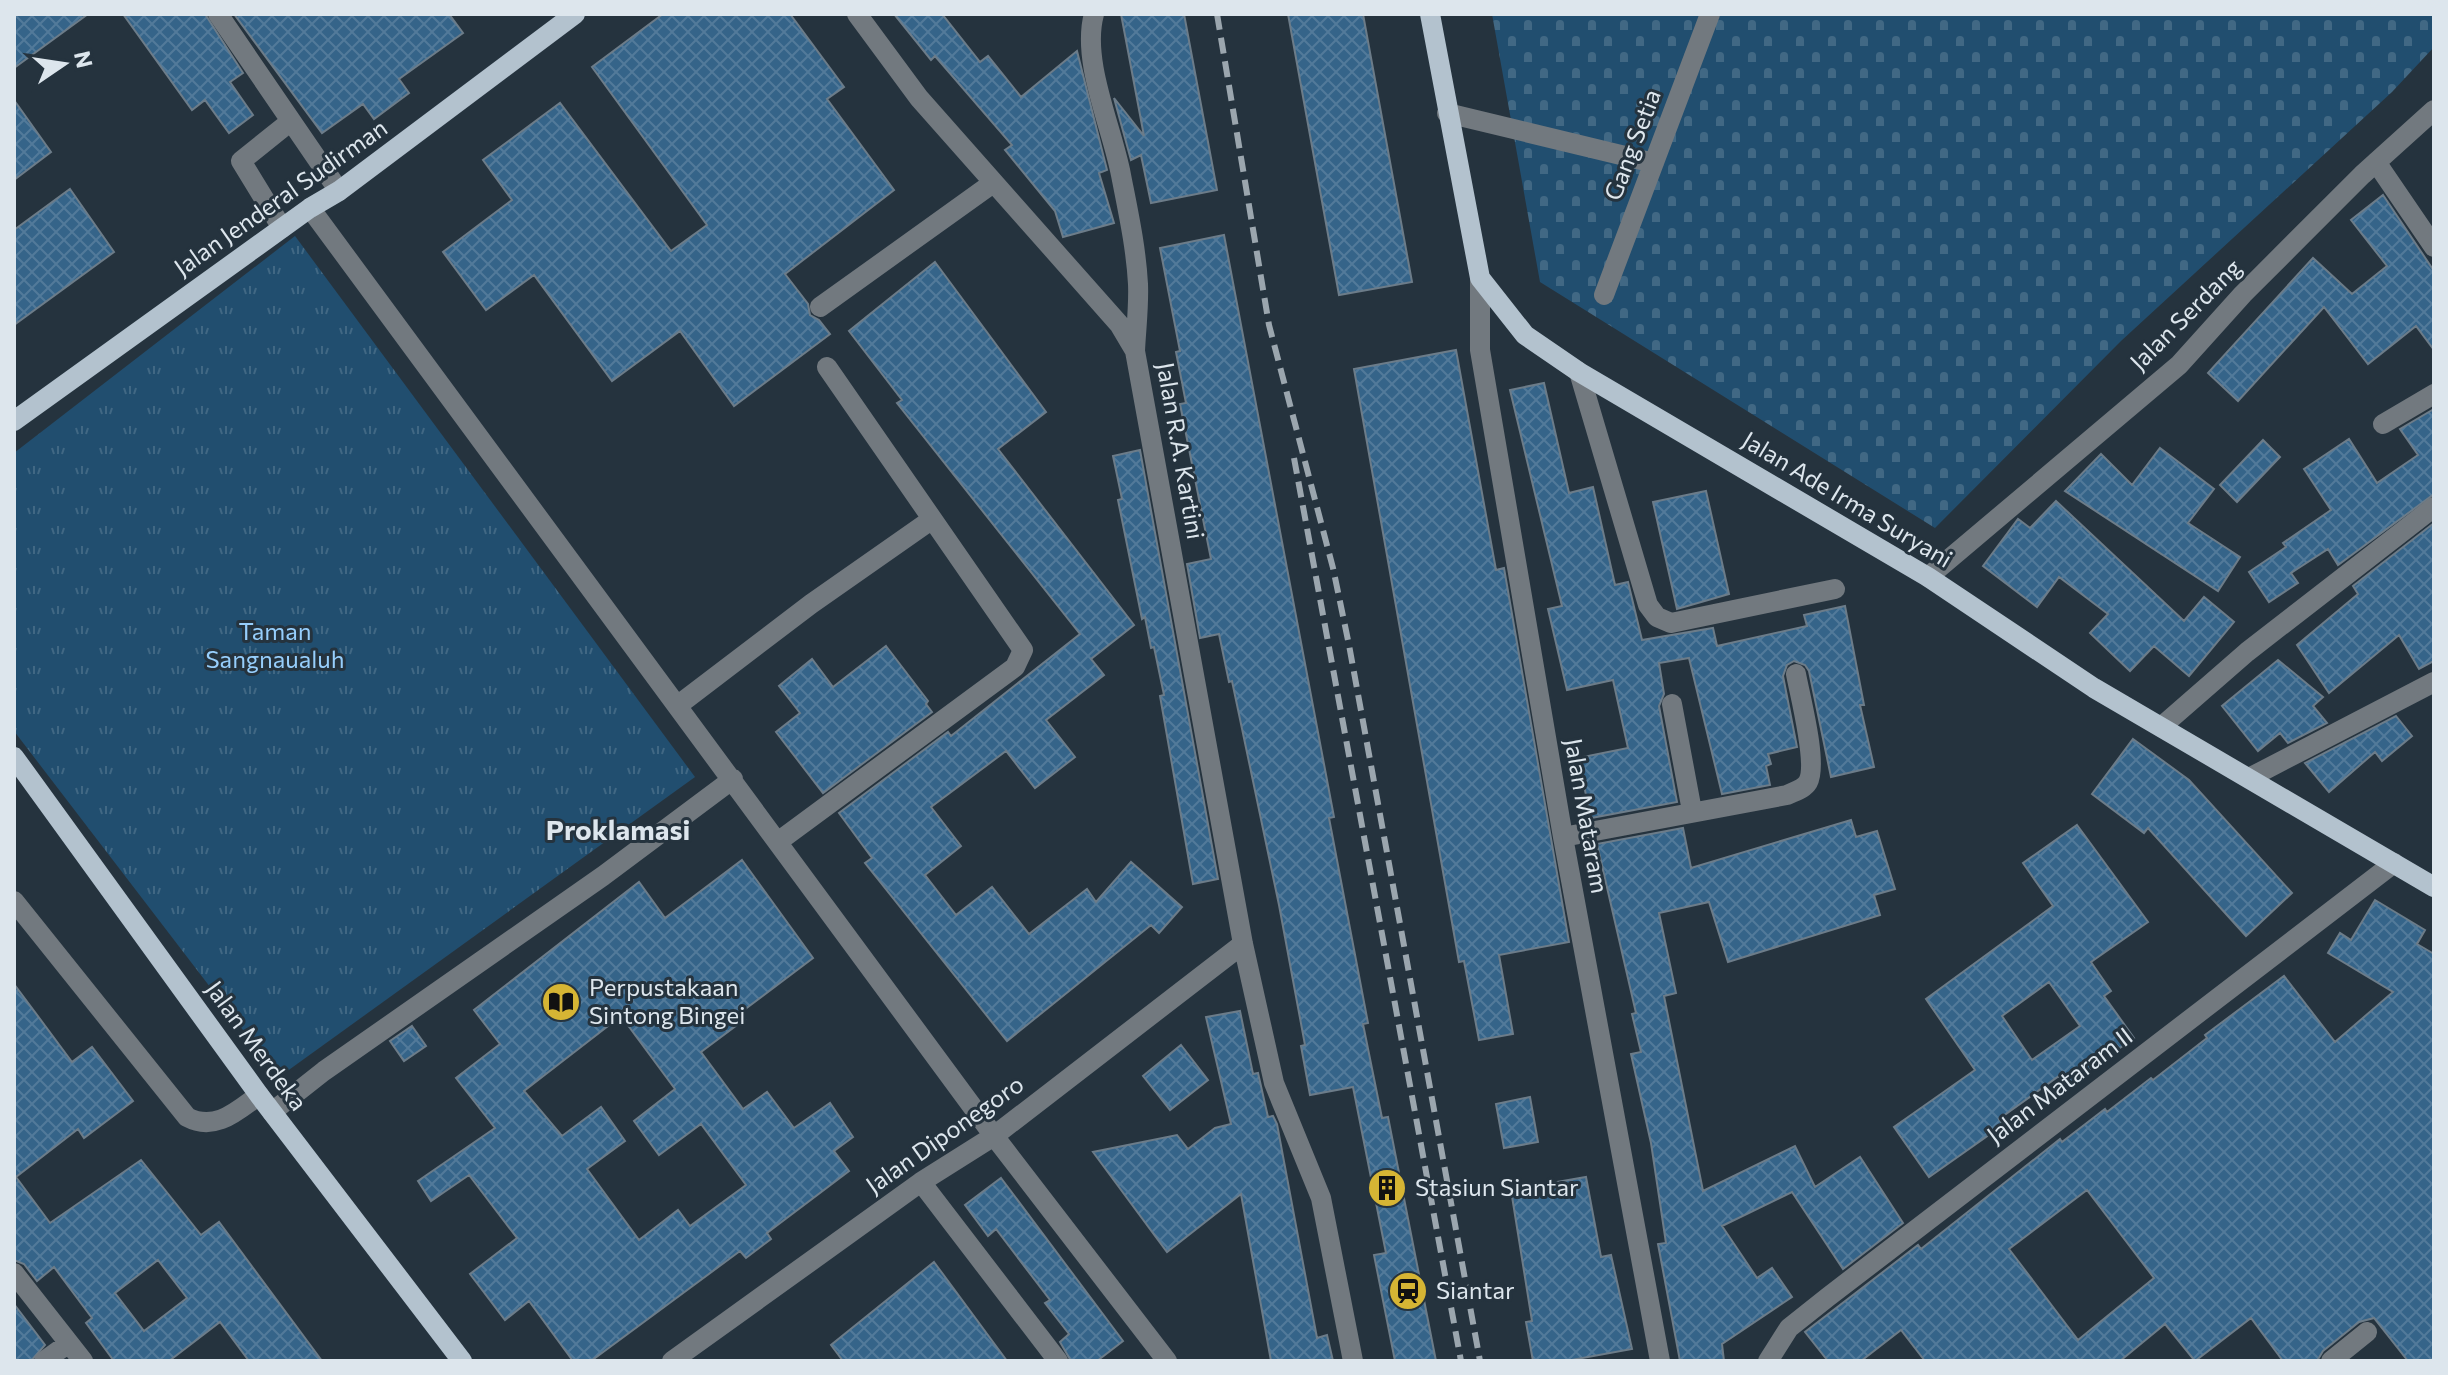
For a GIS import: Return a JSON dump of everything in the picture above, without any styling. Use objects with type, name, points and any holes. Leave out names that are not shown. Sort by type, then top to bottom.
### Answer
[{"type":"main road","name":"Jalan Jenderal Sudirman","points":[[14,421],[310,208],[339,191],[575,14]]},
{"type":"main road","name":"Jalan Ade Irma Suryani","points":[[1430,14],[1480,278],[1525,335],[1579,372],[1928,577],[2094,688],[2434,887]]},
{"type":"main road","name":"Jalan Merdeka","points":[[14,757],[259,1095],[462,1361]]},
{"type":"street","points":[[218,14],[339,191]]},
{"type":"street","name":"Jalan R.A. Kartini","points":[[857,14],[919,98],[1119,324],[1135,351],[1243,944],[1274,1083],[1321,1198],[1353,1361]]},
{"type":"street","points":[[1094,14],[1089,31],[1092,60],[1120,171],[1135,255],[1138,287],[1135,351]]},
{"type":"street","name":"Gang Setia","points":[[1604,295],[1710,14]]},
{"type":"street","name":"Jalan Serdang","points":[[1928,577],[2179,365],[2243,294],[2376,162],[2434,110]]},
{"type":"street","points":[[1447,113],[1654,163]]},
{"type":"street","points":[[282,228],[241,161],[291,121]]},
{"type":"street","points":[[2376,162],[2434,247]]},
{"type":"street","points":[[820,307],[993,183]]},
{"type":"street","points":[[310,208],[994,1136],[1167,1361]]},
{"type":"street","name":"Jalan Mataram","points":[[1480,278],[1480,350],[1563,837],[1660,1361]]},
{"type":"street","points":[[779,841],[1002,677],[1022,658],[1023,650],[827,367]]},
{"type":"street","points":[[1579,372],[1648,605],[1657,617],[1671,623],[1835,589]]},
{"type":"street","points":[[2383,424],[2434,394]]},
{"type":"street","points":[[2161,727],[2247,652],[2434,507]]},
{"type":"street","points":[[677,706],[871,560],[931,520]]},
{"type":"street","points":[[1563,837],[1787,795],[1804,787],[1811,778],[1810,758],[1796,674]]},
{"type":"street","points":[[2249,778],[2434,682]]},
{"type":"street","points":[[1672,704],[1692,811]]},
{"type":"street","points":[[272,1112],[324,1071],[579,893],[733,779]]},
{"type":"street","name":"Jalan Mataram II","points":[[1768,1361],[1789,1328],[2394,863]]},
{"type":"street","points":[[14,901],[187,1117],[198,1122],[226,1119],[259,1095]]},
{"type":"street","name":"Jalan Diponegoro","points":[[672,1361],[921,1182],[994,1136],[1243,944]]},
{"type":"street","points":[[921,1182],[1058,1361]]},
{"type":"street","points":[[14,1273],[83,1361]]},
{"type":"street","points":[[2331,1361],[2367,1332]]},
{"type":"street","points":[[44,1361],[69,1343]]},
{"type":"green space","points":[[1492,14],[2434,14],[2434,47],[2392,92],[2121,341],[1935,528],[1540,282]]},
{"type":"green space","name":"Taman Sangnaualuh","points":[[295,236],[695,777],[279,1077],[14,731],[14,453]]},
{"type":"building","points":[[14,14],[88,14],[14,68]]},
{"type":"building","points":[[123,14],[205,14],[243,73],[230,82],[253,115],[229,133],[205,100],[192,110]]},
{"type":"building","points":[[234,14],[449,14],[463,33],[399,79],[409,93],[374,119],[363,104],[322,133]]},
{"type":"building","points":[[663,14],[790,14],[844,87],[827,99],[894,190],[785,274],[808,304],[810,315],[819,320],[830,334],[734,406],[680,331],[612,381],[534,275],[486,310],[443,252],[512,200],[483,160],[560,103],[671,251],[707,225],[592,67]]},
{"type":"building","points":[[894,14],[942,14],[980,62],[988,56],[1021,97],[1077,51],[1107,170],[1099,173],[1114,223],[1063,237],[1055,211],[1005,150],[1012,145],[935,56],[931,60]]},
{"type":"building","points":[[1121,14],[1184,14],[1217,190],[1151,203],[1141,155],[1131,160],[1114,98],[1144,136]]},
{"type":"building","points":[[1288,14],[1363,14],[1412,282],[1339,295]]},
{"type":"building","points":[[14,100],[51,152],[14,180]]},
{"type":"building","points":[[70,189],[114,252],[14,325],[14,230]]},
{"type":"building","points":[[2383,195],[2434,271],[2434,350],[2416,326],[2368,364],[2324,307],[2238,401],[2208,373],[2313,258],[2352,294],[2387,266],[2351,220]]},
{"type":"building","points":[[1224,235],[1334,817],[1329,818],[1368,1023],[1363,1024],[1382,1118],[1388,1117],[1436,1361],[1395,1361],[1374,1255],[1386,1253],[1353,1087],[1310,1095],[1301,1046],[1305,1045],[1279,905],[1232,681],[1229,682],[1219,634],[1200,638],[1187,564],[1211,559],[1180,404],[1186,403],[1176,352],[1180,351],[1160,248]]},
{"type":"building","points":[[935,262],[1046,412],[998,449],[1134,625],[1091,659],[1104,675],[1046,720],[1075,757],[1035,788],[1006,751],[931,807],[961,846],[925,875],[956,915],[992,887],[1029,934],[1087,889],[1096,902],[1131,862],[1182,907],[1159,933],[1151,925],[1007,1041],[865,863],[872,858],[839,813],[948,732],[951,736],[1080,634],[897,403],[902,400],[849,331]]},
{"type":"building","points":[[1456,350],[1496,570],[1504,568],[1569,942],[1499,955],[1513,1034],[1479,1040],[1464,961],[1459,962],[1354,369]]},
{"type":"building","points":[[1544,383],[1569,493],[1593,487],[1615,585],[1628,582],[1642,640],[1713,628],[1717,646],[1807,626],[1804,615],[1845,606],[1864,705],[1860,705],[1874,767],[1831,777],[1809,671],[1805,665],[1794,661],[1787,665],[1783,676],[1797,747],[1768,754],[1771,764],[1766,766],[1770,785],[1722,794],[1689,658],[1659,663],[1664,694],[1659,706],[1677,802],[1591,818],[1578,758],[1628,748],[1613,680],[1567,690],[1548,609],[1562,606],[1510,390]]},
{"type":"building","points":[[2434,409],[2434,494],[2338,565],[2328,549],[2291,573],[2298,583],[2269,602],[2249,572],[2286,547],[2283,543],[2331,510],[2304,469],[2349,439],[2377,483],[2418,455],[2400,429]]},
{"type":"building","points":[[2263,440],[2280,457],[2237,502],[2220,485]]},
{"type":"building","points":[[2160,448],[2214,489],[2188,523],[2240,557],[2218,591],[2065,491],[2101,454],[2132,485]]},
{"type":"building","points":[[1140,450],[1218,879],[1193,884],[1160,696],[1164,695],[1154,647],[1151,648],[1145,617],[1142,619],[1118,500],[1122,499],[1113,456]]},
{"type":"building","points":[[1706,491],[1729,594],[1677,609],[1653,502]]},
{"type":"building","points":[[2056,501],[2184,621],[2204,597],[2234,622],[2189,676],[2154,646],[2130,671],[2090,633],[2108,614],[2059,577],[2037,607],[1983,566],[2018,519],[2030,528]]},
{"type":"building","points":[[2434,523],[2434,661],[2419,669],[2399,635],[2329,693],[2297,645],[2358,594],[2353,586]]},
{"type":"building","points":[[886,646],[928,701],[926,704],[932,712],[823,793],[776,732],[800,713],[779,686],[812,659],[833,687]]},
{"type":"building","points":[[2278,660],[2323,697],[2313,706],[2327,723],[2288,743],[2280,733],[2258,751],[2222,706]]},
{"type":"building","points":[[2396,716],[2412,736],[2382,761],[2375,752],[2329,792],[2305,763]]},
{"type":"building","points":[[2133,739],[2189,780],[2292,893],[2246,936],[2148,828],[2144,833],[2092,794]]},
{"type":"building","points":[[1851,820],[1856,837],[1877,831],[1895,889],[1874,895],[1880,915],[1728,962],[1709,902],[1659,913],[1676,993],[1664,996],[1703,1191],[1795,1146],[1815,1187],[1860,1157],[1903,1223],[1843,1269],[1792,1192],[1722,1226],[1757,1278],[1772,1268],[1792,1297],[1722,1344],[1724,1361],[1680,1361],[1658,1244],[1666,1243],[1651,1143],[1631,1054],[1641,1052],[1632,1014],[1636,1013],[1597,844],[1683,828],[1691,868]]},
{"type":"building","points":[[2077,825],[2148,922],[2091,962],[2111,991],[2104,996],[2134,1038],[2066,1086],[2059,1076],[1999,1119],[2003,1125],[1929,1177],[1894,1127],[1975,1070],[1926,999],[2053,906],[2023,863]],"holes":[[[2049,982],[2080,1026],[2032,1060],[2002,1016]]]},
{"type":"building","points":[[742,860],[813,958],[740,1013],[745,1019],[701,1052],[743,1109],[767,1092],[794,1128],[830,1103],[853,1137],[834,1151],[849,1171],[767,1233],[771,1239],[746,1258],[740,1251],[591,1361],[573,1361],[529,1301],[505,1320],[470,1274],[517,1238],[469,1175],[431,1201],[418,1181],[495,1128],[456,1078],[500,1044],[474,1010],[639,882],[665,918]],"holes":[[[621,1016],[675,1089],[634,1121],[659,1155],[701,1124],[746,1185],[690,1226],[678,1210],[639,1240],[587,1169],[625,1141],[601,1107],[562,1136],[524,1091]]]},
{"type":"building","points":[[2375,900],[2425,930],[2417,944],[2434,954],[2434,1361],[2408,1361],[2374,1318],[2359,1322],[2323,1351],[2317,1361],[2283,1361],[2251,1318],[2195,1361],[2165,1324],[2120,1361],[1925,1361],[1901,1330],[1861,1361],[1828,1361],[1805,1332],[1918,1245],[1921,1249],[2060,1139],[2062,1142],[2105,1109],[2107,1112],[2151,1078],[2153,1080],[2207,1038],[2205,1035],[2284,976],[2335,1042],[2393,992],[2328,953],[2340,933],[2351,940]],"holes":[[[2087,1190],[2154,1278],[2078,1340],[2009,1249]]]},
{"type":"building","points":[[14,984],[72,1062],[92,1047],[133,1101],[84,1138],[78,1129],[16,1177],[50,1223],[141,1160],[201,1235],[219,1222],[322,1361],[249,1361],[220,1322],[169,1361],[114,1361],[86,1323],[92,1318],[54,1267],[37,1281],[24,1264],[14,1260]],"holes":[[[158,1260],[187,1298],[144,1331],[115,1293]]]},
{"type":"building","points":[[1240,1011],[1253,1074],[1258,1073],[1268,1117],[1273,1116],[1277,1124],[1317,1338],[1327,1335],[1333,1361],[1271,1361],[1241,1194],[1167,1252],[1093,1152],[1177,1135],[1188,1149],[1215,1128],[1231,1124],[1206,1017]]},
{"type":"building","points":[[412,1026],[426,1046],[404,1061],[390,1041]]},
{"type":"building","points":[[1181,1045],[1208,1080],[1170,1110],[1143,1076]]},
{"type":"building","points":[[1530,1097],[1538,1142],[1504,1148],[1496,1104]]},
{"type":"building","points":[[1586,1177],[1601,1257],[1611,1255],[1632,1349],[1566,1361],[1533,1361],[1526,1322],[1532,1321],[1511,1190]]},
{"type":"building","points":[[1001,1178],[1123,1341],[1097,1361],[1071,1361],[1060,1342],[1069,1334],[1045,1303],[1050,1300],[996,1229],[988,1236],[965,1205]]},
{"type":"building","points":[[934,1262],[1007,1361],[843,1361],[831,1345]]},
{"type":"building","points":[[14,1304],[45,1345],[31,1361],[14,1361]]},
{"type":"railway","points":[[1217,14],[1269,325],[1333,568],[1349,645],[1480,1361]]},
{"type":"railway","points":[[1294,458],[1461,1361]]},
{"type":"place","name":"Perpustakaan Sintong Bingei","points":[[561,1002]]},
{"type":"place","name":"Stasiun Siantar","points":[[1387,1188]]},
{"type":"place","name":"Siantar","points":[[1408,1291]]},
{"type":"district","name":"Proklamasi","points":[[618,830]]}]
